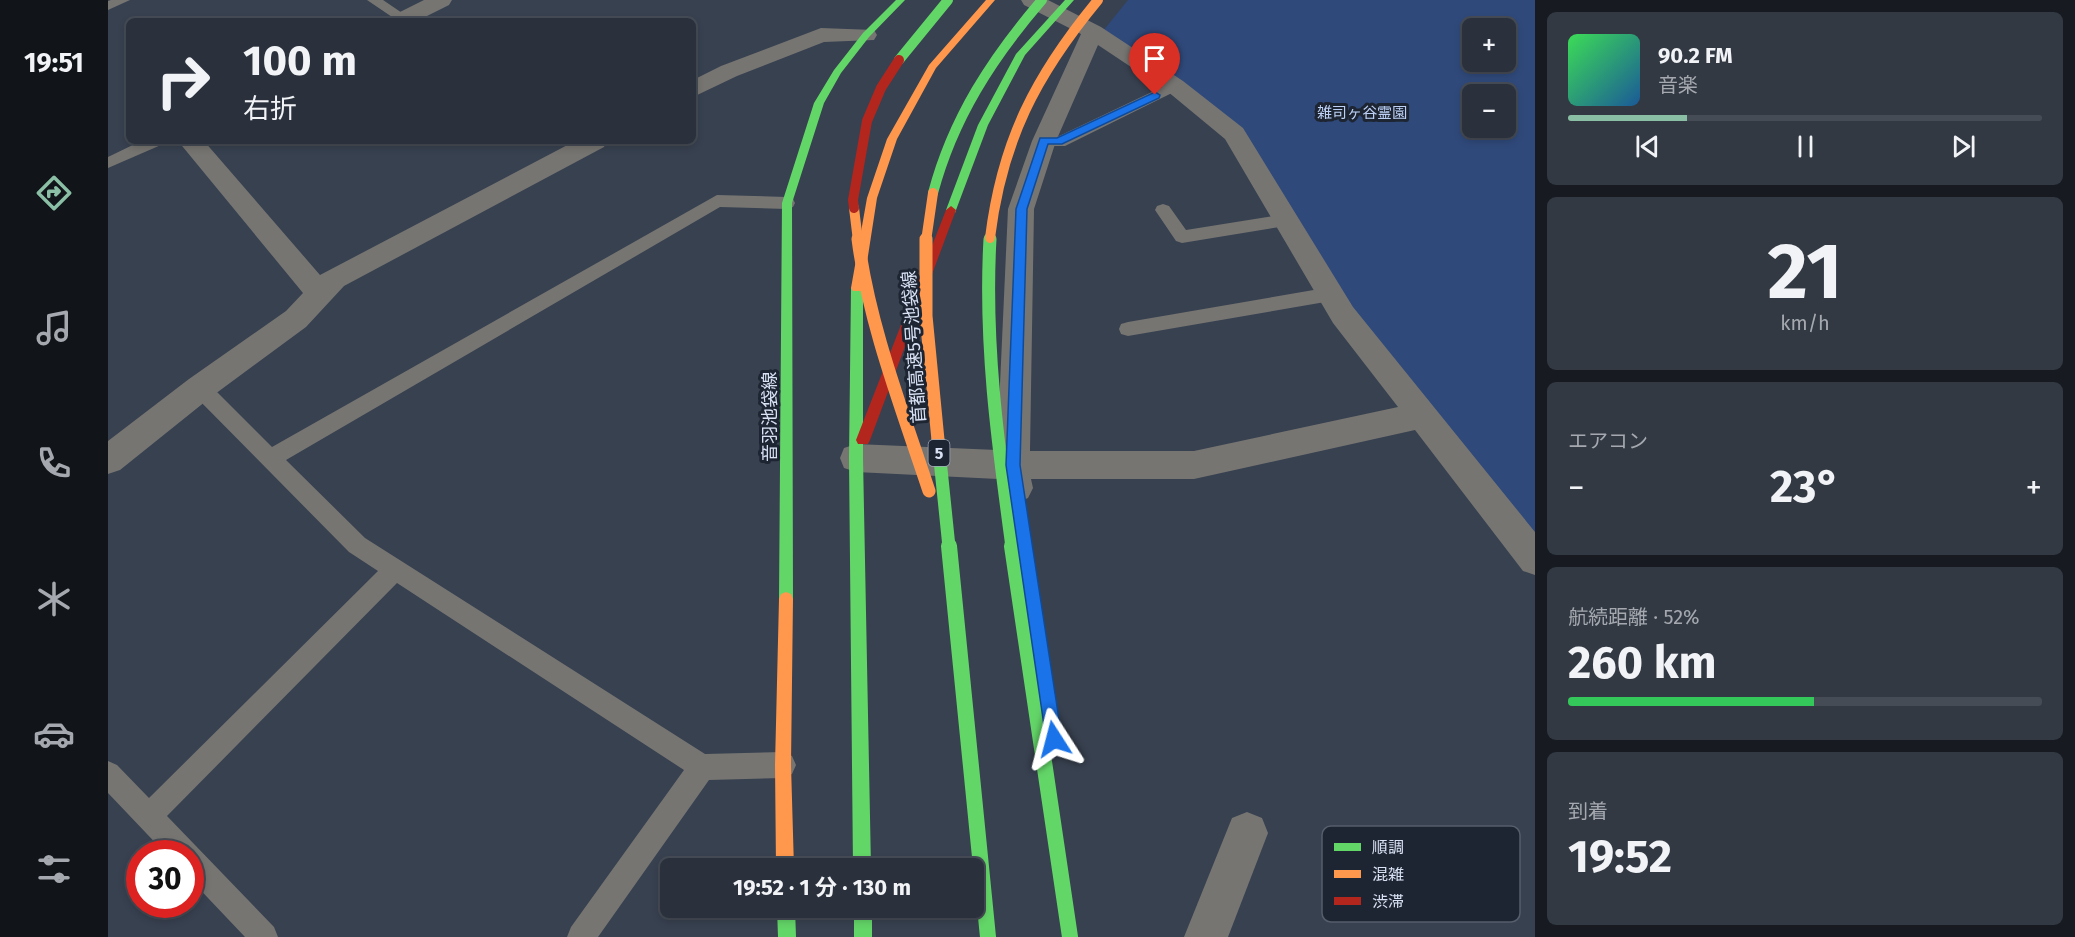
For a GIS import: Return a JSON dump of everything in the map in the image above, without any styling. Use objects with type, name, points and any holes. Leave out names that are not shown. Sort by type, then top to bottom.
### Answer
[{"type":"main road","name":"音羽池袋線","points":[[785,858],[783,765],[788,488],[787,203],[819,102],[837,72],[866,35],[901,0]]},
{"type":"main road","points":[[947,550],[869,298],[857,243],[853,200],[867,121],[881,88],[902,56],[948,0]]},
{"type":"main road","points":[[862,858],[856,458],[857,288],[872,198],[892,139],[932,67],[991,0]]},
{"type":"main road","points":[[1070,937],[993,413],[987,281],[991,222],[1009,144],[1043,74],[1063,42],[1098,0]]},
{"type":"main road","points":[[856,458],[983,125],[1021,54],[1056,4]]},
{"type":"main road","name":"首都高速5号池袋線","points":[[988,937],[947,550],[927,302],[926,250],[930,209],[938,169],[952,129],[971,93],[994,56],[1056,4]]},
{"type":"main road","points":[[786,918],[787,937]]},
{"type":"main road","points":[[863,918],[863,937]]},
{"type":"street","points":[[406,18],[441,0]]},
{"type":"street","points":[[1032,0],[1056,4],[1093,32],[1175,86],[1234,134],[1343,315],[1424,415],[1535,559]]},
{"type":"street","points":[[1087,937],[1043,673],[1013,465],[1021,209],[1044,141],[1093,32]]},
{"type":"street","points":[[696,88],[729,71],[821,35],[866,35]]},
{"type":"street","points":[[193,144],[319,293]]},
{"type":"street","points":[[108,460],[200,388],[296,319],[334,279],[589,144]]},
{"type":"street","points":[[856,458],[1013,465],[1194,465],[1424,415]]},
{"type":"street","points":[[1206,937],[1247,833]]},
{"type":"lane","points":[[108,6],[123,0]]},
{"type":"lane","points":[[374,0],[399,18]]},
{"type":"lane","points":[[1044,141],[1059,142],[1175,86]]},
{"type":"lane","points":[[108,164],[149,144]]},
{"type":"lane","points":[[268,459],[717,201],[787,203]]},
{"type":"lane","points":[[1163,210],[1182,237],[1286,220]]},
{"type":"lane","points":[[1128,329],[1331,294]]},
{"type":"lane","points":[[200,388],[268,459],[357,545],[395,570],[702,767],[783,765]]},
{"type":"lane","points":[[150,815],[395,570]]},
{"type":"lane","points":[[581,937],[702,767]]},
{"type":"lane","points":[[108,774],[172,840]]},
{"type":"lane","points":[[204,874],[264,937]]},
{"type":"green space","name":"雑司ヶ谷霊園","points":[[1128,0],[1535,0],[1535,538],[1345,299],[1242,128],[1103,31]]},
{"type":"traffic: fast","points":[[786,599],[787,203],[819,103],[837,72],[866,35],[901,0]]},
{"type":"traffic: fast","points":[[899,60],[948,0]]},
{"type":"traffic: fast","points":[[933,193],[950,139],[975,89],[1006,44],[1042,0]]},
{"type":"traffic: fast","points":[[951,210],[983,125],[1021,54],[1070,0]]},
{"type":"traffic: fast","points":[[990,238],[989,354],[996,430],[1070,937]]},
{"type":"traffic: fast","points":[[857,288],[856,458],[862,858]]},
{"type":"traffic: fast","points":[[938,440],[988,937]]},
{"type":"traffic: fast","points":[[786,918],[787,937]]},
{"type":"traffic: fast","points":[[863,918],[863,937]]},
{"type":"traffic: slow","points":[[857,288],[872,198],[892,139],[932,67],[991,0]]},
{"type":"traffic: slow","points":[[990,238],[994,204],[1002,172],[1024,110],[1057,53],[1098,0]]},
{"type":"traffic: slow","points":[[933,193],[925,254],[925,285],[938,440]]},
{"type":"traffic: slow","points":[[854,208],[865,280],[874,316],[929,491]]},
{"type":"traffic: slow","points":[[785,858],[783,765],[786,599]]},
{"type":"traffic: jam","points":[[854,208],[853,200],[867,121],[881,88],[899,60]]},
{"type":"traffic: jam","points":[[863,440],[951,210]]},
{"type":"route","points":[[1054,739],[1013,465],[1021,209],[1044,141],[1059,142],[1155,95]]}]
